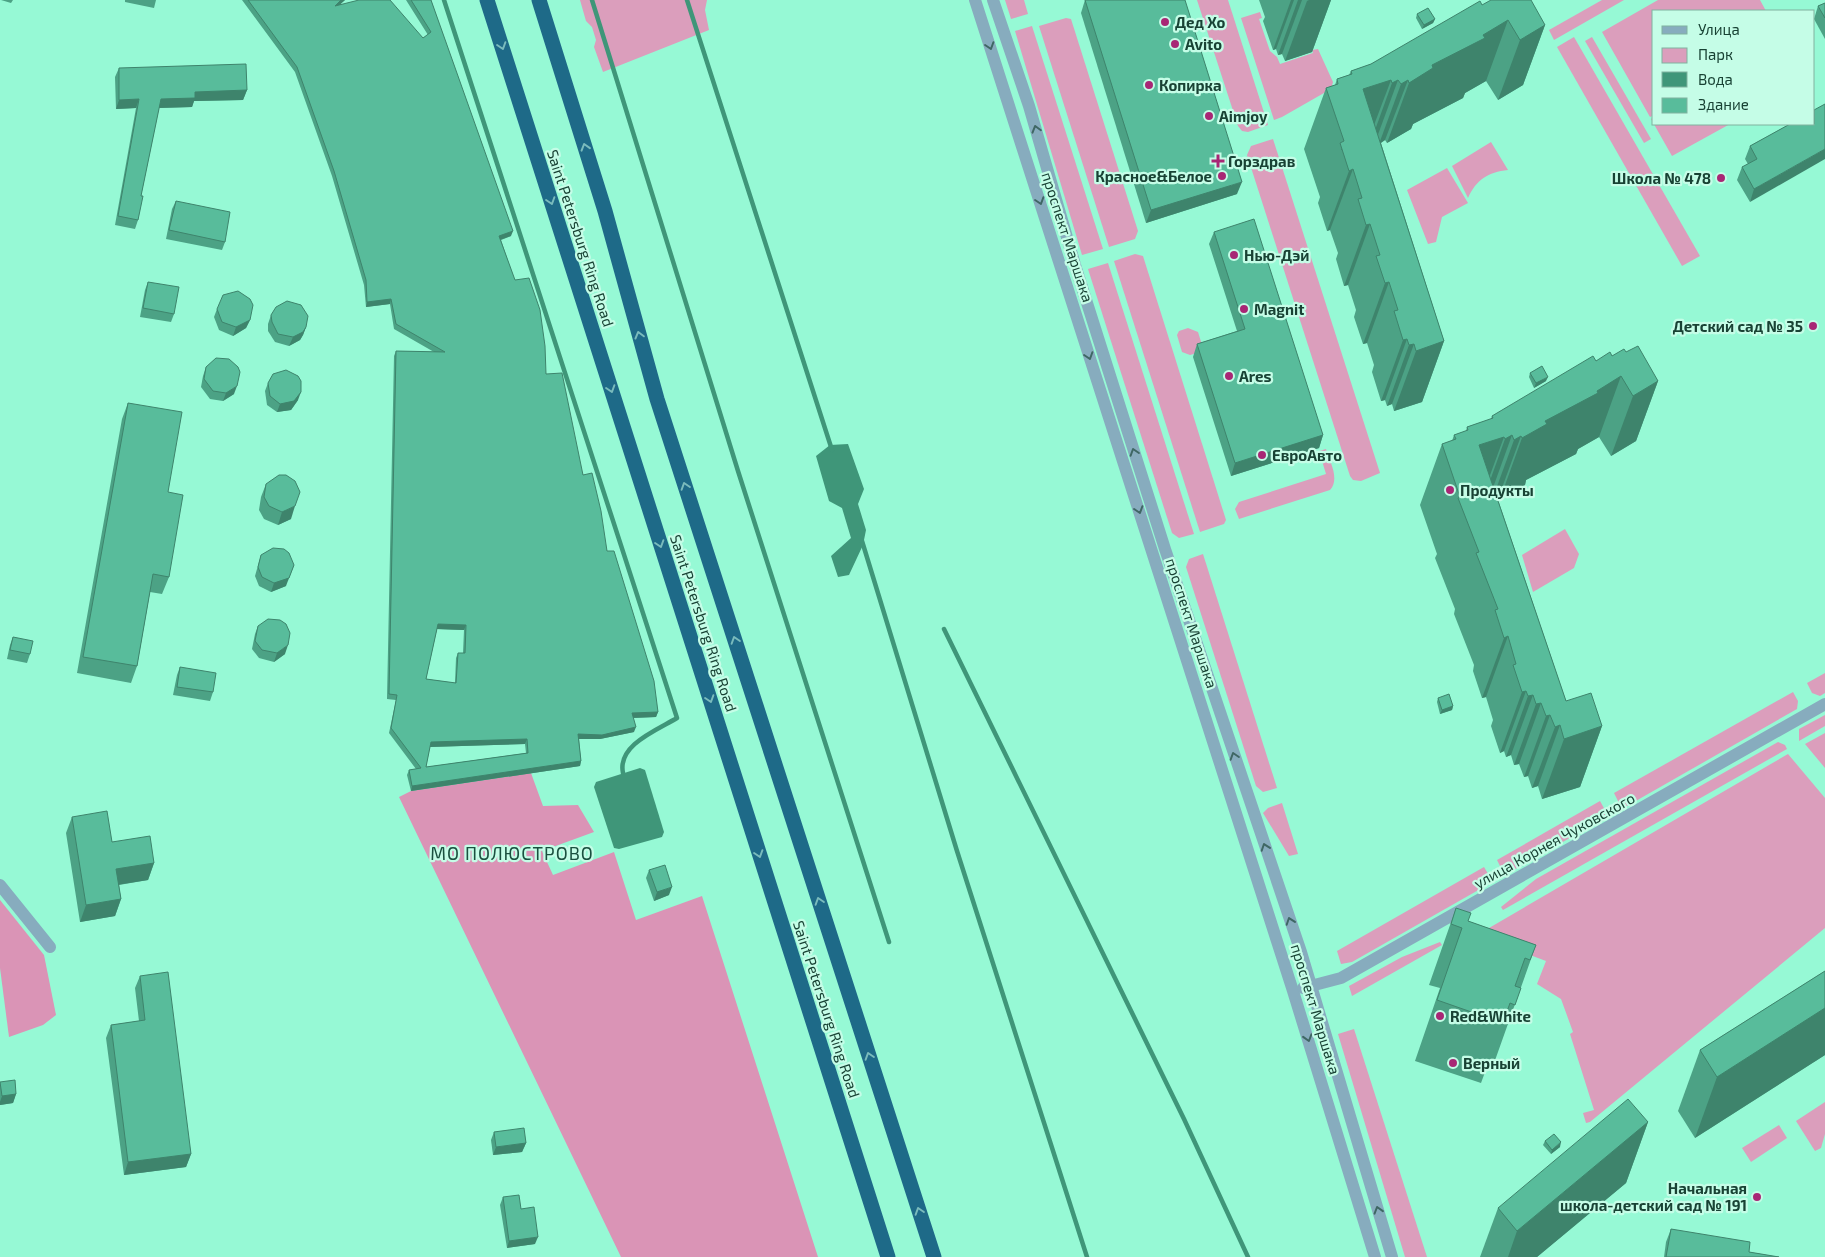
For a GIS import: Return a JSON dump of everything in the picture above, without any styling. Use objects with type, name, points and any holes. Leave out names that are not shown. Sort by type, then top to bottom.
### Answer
[{"type":"highway","name":"Saint Petersburg Ring Road","points":[[487,0],[888,1257]]},
{"type":"highway","name":"Saint Petersburg Ring Road","points":[[539,0],[605,211],[657,399],[934,1257]]},
{"type":"street","name":"проспект Маршака","points":[[975,0],[1293,991],[1375,1257]]},
{"type":"street","name":"проспект Маршака","points":[[993,0],[1029,106],[1075,265],[1165,549],[1311,984],[1392,1257]]},
{"type":"street","name":"улица Корнея Чуковского","points":[[1293,991],[1311,984],[1341,978],[1825,704]]},
{"type":"street","points":[[0,885],[50,947]]},
{"type":"green space","points":[[580,0],[707,0],[705,10],[709,30],[603,72],[594,47],[596,40],[592,27],[586,21]]},
{"type":"green space","points":[[1005,0],[1024,0],[1028,14],[1011,19]]},
{"type":"green space","points":[[1197,0],[1228,0],[1268,125],[1248,132],[1242,131],[1238,126]]},
{"type":"green space","points":[[1602,0],[1624,0],[1554,40],[1549,30]]},
{"type":"green space","points":[[1658,0],[1760,0],[1765,10],[1652,10],[1652,116],[1650,117],[1602,32]]},
{"type":"green space","points":[[1260,12],[1262,18],[1259,19],[1270,51],[1277,57],[1280,64],[1313,53],[1312,50],[1318,49],[1333,82],[1331,89],[1274,120],[1241,18]]},
{"type":"green space","points":[[1066,18],[1071,19],[1138,231],[1135,239],[1109,247],[1039,26]]},
{"type":"green space","points":[[1032,26],[1103,249],[1082,255],[1015,31]]},
{"type":"green space","points":[[1574,37],[1700,256],[1682,266],[1557,47]]},
{"type":"green space","points":[[1592,37],[1651,139],[1644,143],[1585,41]]},
{"type":"green space","points":[[1654,125],[1728,125],[1672,156]]},
{"type":"green space","points":[[1273,139],[1380,473],[1361,481],[1353,480],[1350,476],[1247,155],[1251,146]]},
{"type":"green space","points":[[1491,142],[1508,170],[1494,173],[1484,178],[1475,186],[1468,198],[1452,166]]},
{"type":"green space","points":[[1447,168],[1468,203],[1442,217],[1436,242],[1428,244],[1407,190]]},
{"type":"green space","points":[[1135,254],[1143,256],[1226,520],[1224,524],[1200,532],[1114,261]]},
{"type":"green space","points":[[1108,263],[1194,534],[1179,538],[1172,533],[1088,269]]},
{"type":"green space","points":[[1188,328],[1198,332],[1204,351],[1190,355],[1182,352],[1177,335],[1179,331]]},
{"type":"green space","points":[[1326,449],[1334,476],[1333,486],[1330,490],[1239,519],[1235,509],[1239,502],[1326,474],[1319,451]]},
{"type":"green space","points":[[1565,529],[1579,554],[1574,568],[1533,592],[1522,555]]},
{"type":"green space","points":[[1203,554],[1277,788],[1263,792],[1256,786],[1186,567],[1189,559]]},
{"type":"green space","points":[[1825,673],[1825,693],[1820,696],[1812,693],[1807,683]]},
{"type":"green space","points":[[1793,692],[1798,701],[1797,709],[1627,806],[1619,803],[1614,793]]},
{"type":"green space","points":[[1825,715],[1825,726],[1799,741],[1799,729]]},
{"type":"green space","points":[[1825,733],[1825,768],[1805,744]]},
{"type":"green space","points":[[1778,742],[1785,745],[1787,749],[1503,910],[1501,907],[1536,879]]},
{"type":"green space","points":[[1788,754],[1825,798],[1825,928],[1590,1122],[1586,1123],[1583,1113],[1594,1110],[1570,1034],[1573,1032],[1561,999],[1537,984],[1546,961],[1492,941],[1446,953]]},
{"type":"green space","points":[[1600,801],[1605,810],[1605,818],[1510,872],[1502,870],[1497,860]]},
{"type":"green space","points":[[1282,803],[1298,854],[1289,856],[1263,813],[1268,808]]},
{"type":"green space","points":[[1484,867],[1490,877],[1489,884],[1352,962],[1341,964],[1337,951]]},
{"type":"green space","points":[[1440,942],[1442,945],[1352,996],[1349,986],[1402,957]]},
{"type":"green space","points":[[1354,1029],[1427,1257],[1405,1257],[1338,1034]]},
{"type":"green space","points":[[1825,1102],[1825,1134],[1821,1148],[1815,1151],[1796,1121]]},
{"type":"green space","points":[[1779,1125],[1787,1138],[1751,1162],[1742,1148]]},
{"type":"shaded area","points":[[531,773],[543,806],[578,805],[594,832],[542,851],[553,875],[614,852],[636,920],[702,896],[818,1257],[621,1257],[399,797],[411,791]]},
{"type":"shaded area","points":[[0,900],[44,955],[56,1015],[43,1025],[9,1037],[0,968]]},
{"type":"water","points":[[848,444],[864,489],[858,504],[866,530],[863,545],[849,575],[838,577],[831,556],[851,538],[842,508],[829,501],[816,456],[830,445]]},
{"type":"water","points":[[640,768],[645,770],[664,832],[662,837],[619,849],[614,848],[594,787],[596,782]]},
{"type":"building","points":[[248,0],[341,0],[335,6],[359,0],[390,0],[423,38],[431,32],[411,0],[431,0],[513,231],[499,236],[515,280],[529,278],[540,310],[545,346],[546,374],[562,373],[583,475],[592,473],[601,511],[607,551],[614,551],[654,681],[658,712],[632,713],[636,727],[602,735],[578,734],[581,761],[412,786],[409,770],[421,768],[391,728],[397,695],[389,694],[396,351],[445,352],[396,324],[391,299],[367,302],[366,280],[334,171],[297,67]],"holes":[[[438,624],[466,625],[465,653],[458,653],[456,683],[426,679]],[[527,739],[528,753],[426,767],[431,742]]]},
{"type":"building","points":[[1085,0],[1185,0],[1242,182],[1151,210]]},
{"type":"building","points":[[1491,0],[1531,0],[1545,25],[1520,40],[1508,20],[1483,35],[1485,38],[1432,65],[1433,68],[1409,83],[1408,80],[1401,84],[1398,80],[1392,83],[1391,80],[1363,89],[1444,341],[1416,351],[1414,344],[1409,345],[1407,339],[1403,340],[1394,311],[1398,310],[1389,282],[1385,283],[1376,256],[1380,255],[1370,224],[1366,225],[1358,199],[1362,198],[1353,169],[1349,171],[1340,143],[1344,141],[1326,88],[1338,84],[1337,79],[1352,74],[1351,71],[1371,64],[1480,1],[1482,5]]},
{"type":"building","points":[[1825,3],[1825,18],[1818,6]]},
{"type":"building","points":[[1428,8],[1435,19],[1424,25],[1417,14]]},
{"type":"building","points":[[246,64],[247,90],[195,92],[195,98],[161,99],[141,196],[143,196],[138,220],[118,216],[139,99],[119,100],[119,68]]},
{"type":"building","points":[[1825,104],[1825,149],[1754,189],[1742,167],[1757,159],[1750,146],[1788,125],[1815,125],[1815,109]]},
{"type":"building","points":[[176,201],[230,212],[225,242],[169,230]]},
{"type":"building","points":[[1254,219],[1323,435],[1235,463],[1197,344],[1245,329],[1214,232]]},
{"type":"building","points":[[148,282],[179,287],[174,314],[143,308]]},
{"type":"building","points":[[238,291],[250,299],[253,305],[250,320],[236,327],[222,322],[217,309],[223,295]]},
{"type":"building","points":[[287,301],[301,305],[308,316],[303,332],[293,337],[278,334],[272,322],[271,315],[276,307]]},
{"type":"building","points":[[1638,346],[1658,381],[1633,396],[1621,376],[1597,391],[1598,393],[1545,421],[1547,424],[1522,438],[1521,436],[1514,440],[1512,435],[1505,439],[1504,437],[1479,445],[1566,701],[1591,693],[1602,726],[1564,739],[1560,725],[1555,727],[1550,715],[1546,716],[1541,703],[1536,704],[1533,695],[1528,696],[1526,691],[1522,692],[1513,665],[1516,664],[1508,636],[1504,638],[1495,610],[1498,609],[1476,553],[1479,552],[1458,498],[1460,497],[1442,444],[1456,439],[1454,435],[1468,430],[1467,427],[1493,418],[1492,416],[1593,356],[1596,361],[1610,352],[1612,356],[1624,349],[1626,352]]},
{"type":"building","points":[[216,358],[229,359],[238,367],[240,372],[237,386],[226,393],[213,391],[204,379],[206,367]]},
{"type":"building","points":[[1542,366],[1548,377],[1536,383],[1530,373]]},
{"type":"building","points":[[286,370],[298,376],[301,381],[301,392],[294,401],[280,404],[270,396],[268,383],[273,374]]},
{"type":"building","points":[[128,403],[182,412],[168,492],[183,495],[169,577],[153,574],[137,666],[83,657]]},
{"type":"building","points":[[279,475],[286,475],[295,481],[300,492],[295,506],[282,512],[269,506],[264,497],[266,484]]},
{"type":"building","points":[[273,548],[284,549],[289,553],[294,565],[289,578],[274,583],[262,577],[258,567],[261,555]]},
{"type":"building","points":[[268,619],[280,620],[286,624],[290,633],[288,645],[277,653],[262,650],[255,641],[258,626]]},
{"type":"building","points":[[13,637],[33,641],[30,654],[10,650]]},
{"type":"building","points":[[180,667],[216,673],[213,692],[177,687]]},
{"type":"building","points":[[1449,694],[1453,706],[1442,710],[1438,698]]},
{"type":"building","points":[[107,811],[112,842],[150,836],[154,863],[116,869],[121,899],[86,905],[72,817]]},
{"type":"building","points":[[665,865],[672,887],[657,892],[649,870]]},
{"type":"building","points":[[1456,908],[1471,913],[1468,921],[1536,945],[1530,960],[1525,958],[1515,986],[1521,988],[1515,1005],[1510,1003],[1503,1023],[1437,1000],[1462,928],[1451,924]]},
{"type":"building","points":[[1825,971],[1825,1008],[1717,1077],[1700,1050]]},
{"type":"building","points":[[168,972],[191,1154],[128,1162],[111,1025],[145,1020],[140,976]]},
{"type":"building","points":[[15,1080],[16,1094],[2,1096],[0,1082]]},
{"type":"building","points":[[1628,1099],[1648,1122],[1517,1231],[1498,1208]]},
{"type":"building","points":[[524,1128],[526,1143],[496,1147],[494,1132]]},
{"type":"building","points":[[1554,1134],[1561,1142],[1552,1150],[1545,1141]]},
{"type":"building","points":[[519,1195],[521,1209],[534,1207],[538,1237],[509,1241],[503,1197]]},
{"type":"building","points":[[1671,1229],[1750,1242],[1749,1252],[1779,1257],[1666,1257]]},
{"type":"waterway","points":[[444,0],[677,718],[640,739],[632,746],[626,754],[623,763],[623,773]]},
{"type":"waterway","points":[[592,0],[738,471],[889,942]]},
{"type":"waterway","points":[[687,0],[832,450]]},
{"type":"waterway","points":[[862,541],[957,851],[1087,1257]]},
{"type":"waterway","points":[[944,629],[1184,1119],[1248,1257]]},
{"type":"place","name":"Дед Хо","points":[[1165,22]]},
{"type":"place","name":"Avito","points":[[1175,44]]},
{"type":"place","name":"Копирка","points":[[1149,85]]},
{"type":"place","name":"Aimjoy","points":[[1209,116]]},
{"type":"place","name":"Горздрав","points":[[1218,161]]},
{"type":"place","name":"Красное&Белое","points":[[1222,176]]},
{"type":"place","name":"Школа № 478","points":[[1721,178]]},
{"type":"place","name":"Нью-Дэй","points":[[1234,255]]},
{"type":"place","name":"Magnit","points":[[1244,309]]},
{"type":"place","name":"Детский сад № 35","points":[[1813,326]]},
{"type":"place","name":"Ares","points":[[1229,376]]},
{"type":"place","name":"ЕвроАвто","points":[[1262,455]]},
{"type":"place","name":"Продукты","points":[[1450,490]]},
{"type":"place","name":"Red&White","points":[[1440,1016]]},
{"type":"place","name":"Верный","points":[[1453,1063]]},
{"type":"place","name":"Начальная школа-детский сад № 191","points":[[1757,1197]]},
{"type":"district","name":"МО ПОЛЮСТРОВО","points":[[512,853]]}]
